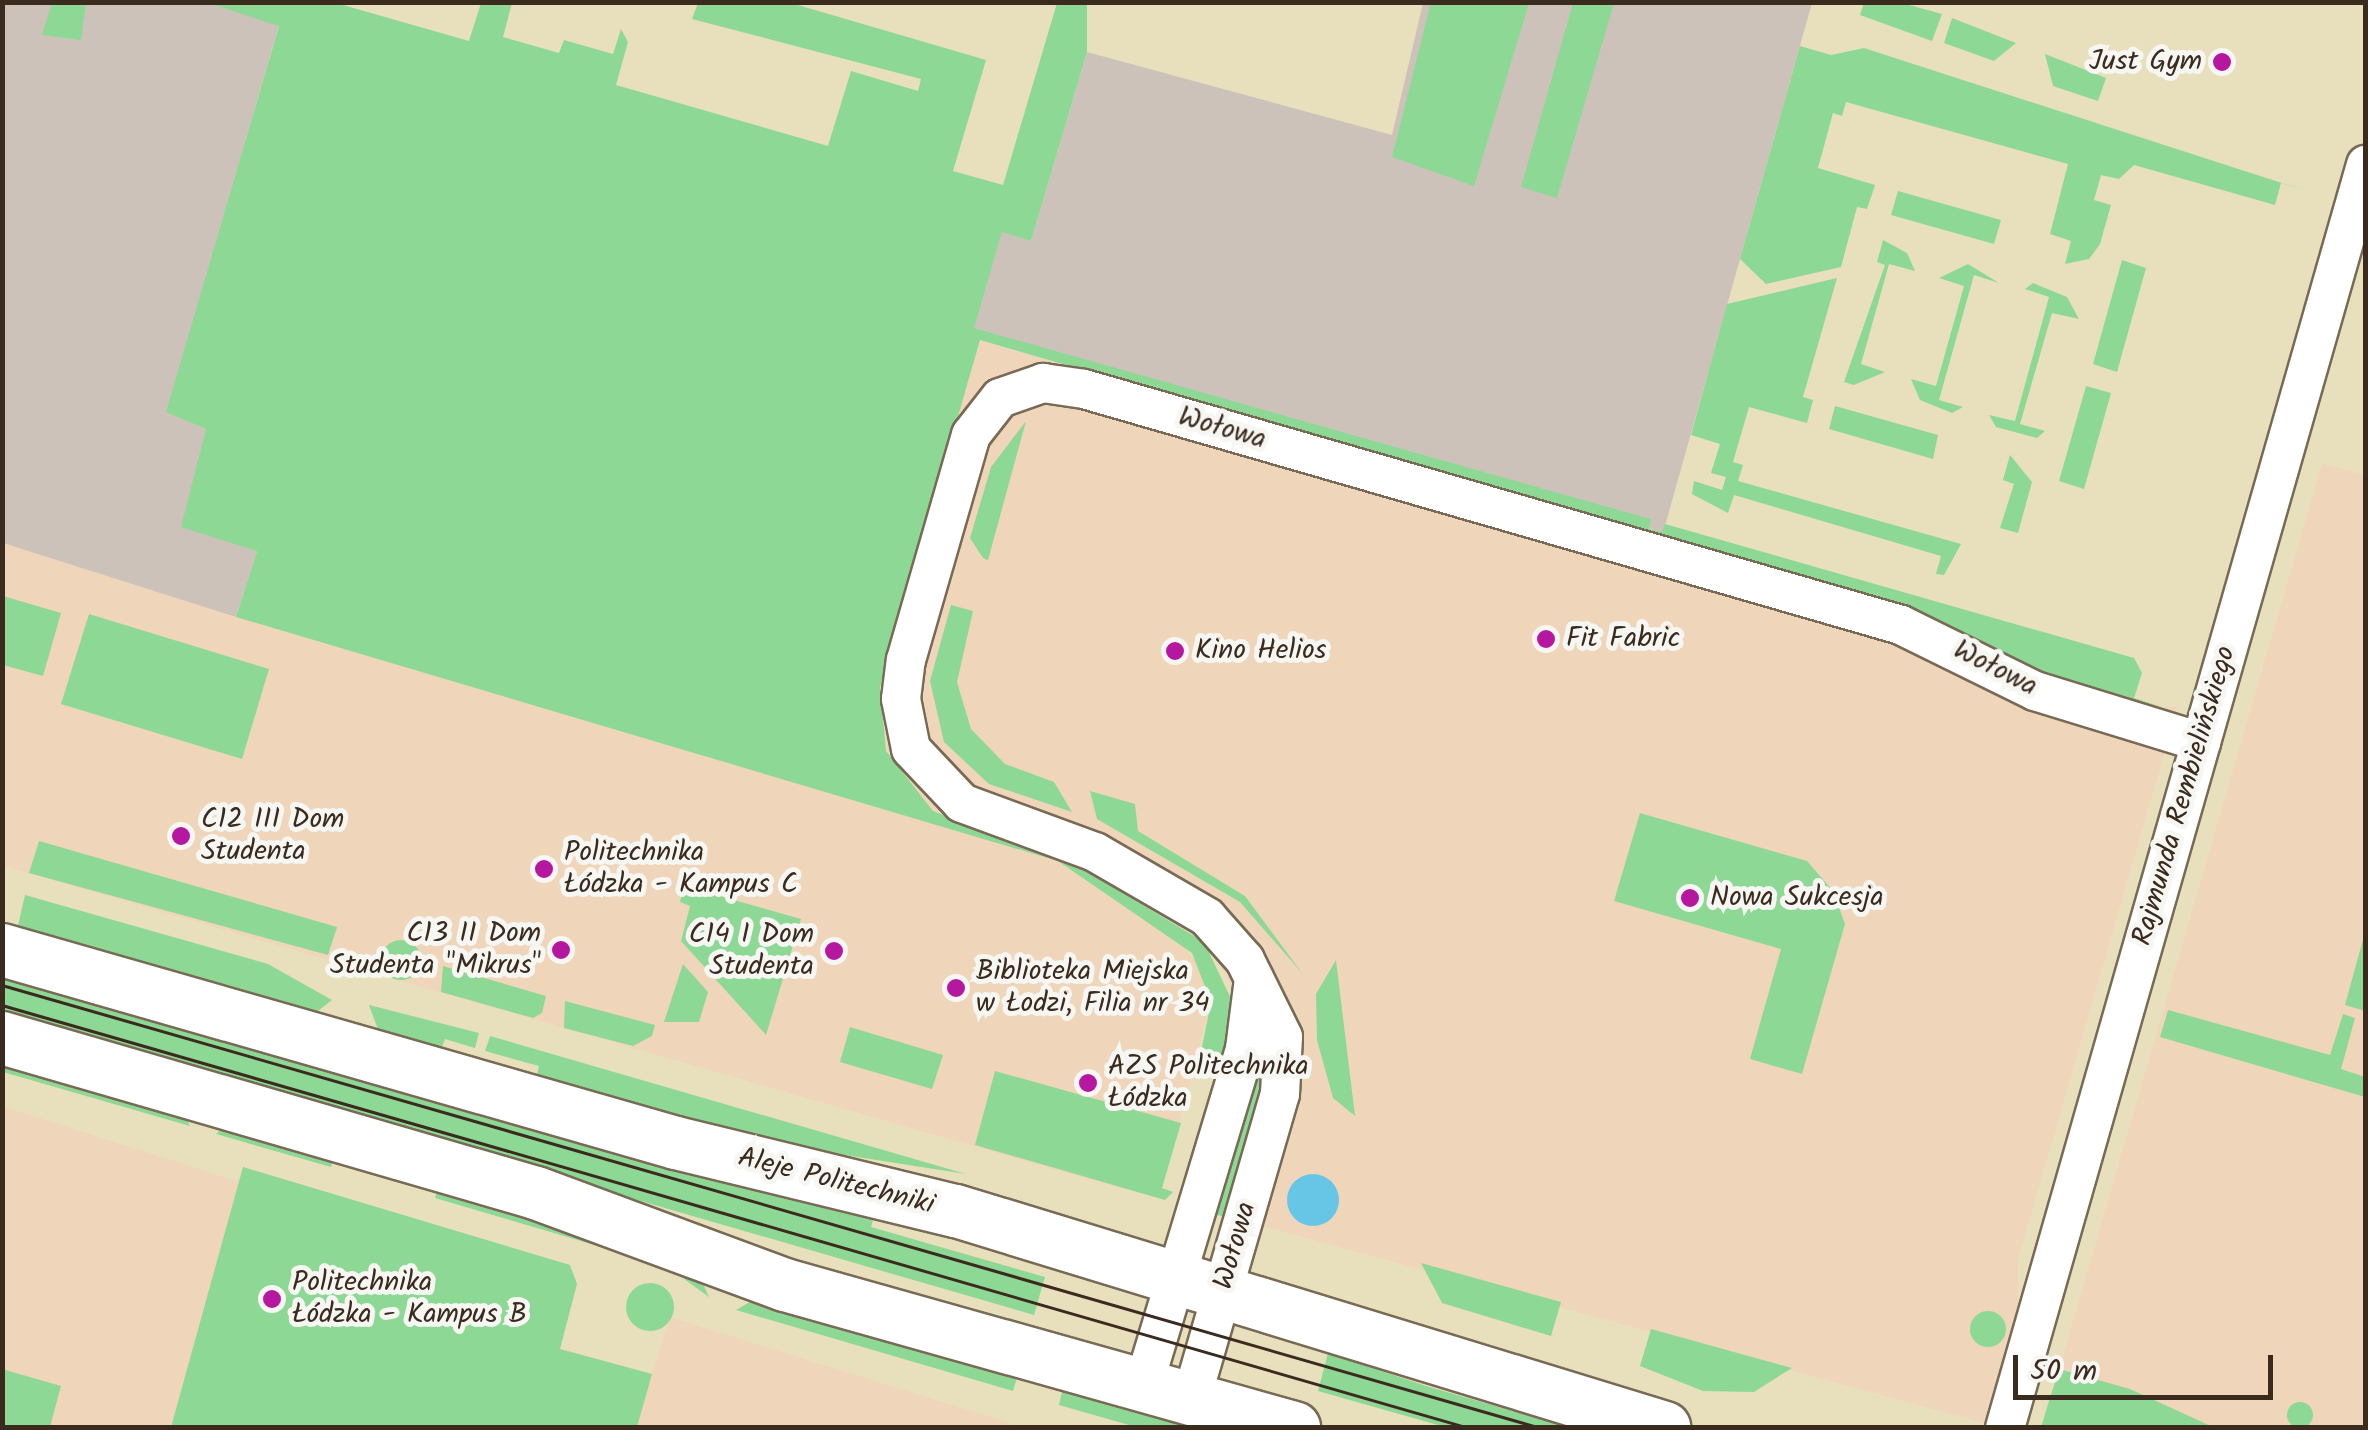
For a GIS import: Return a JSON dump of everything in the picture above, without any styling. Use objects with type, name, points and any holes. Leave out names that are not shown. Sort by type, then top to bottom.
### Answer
[{"type":"main road","name":"Aleje Politechniki","points":[[2,950],[1198,1288],[1665,1428]]},
{"type":"main road","points":[[2,1038],[536,1194],[785,1285],[1294,1428]]},
{"type":"street","name":"Rajmunda Rembielińskiego","points":[[2005,1428],[2366,165]]},
{"type":"street","name":"Wołowa","points":[[1167,1393],[1198,1288],[1286,1064],[1254,979],[1229,938],[1194,908],[1095,852],[962,802],[911,749],[902,718],[906,660],[971,435],[986,410],[1016,390],[1084,389],[1901,625],[2035,691],[2201,742]]},
{"type":"street","name":"Wołowa","points":[[1167,1393],[1198,1288],[1249,1035],[1254,979]]},
{"type":"shaded area","points":[[3,3],[208,3],[279,25],[167,412],[206,429],[257,551],[236,617],[3,543]]},
{"type":"shaded area","points":[[1423,3],[1812,3],[1663,533],[1648,528],[1650,519],[973,328],[1002,231],[1031,241],[1087,52],[1392,135]]},
{"type":"shaded area","name":"Nowa Sukcesja","points":[[980,340],[1907,608],[2014,661],[2154,708],[2178,706],[2018,1260],[2018,1315],[1987,1424],[1177,1203],[1226,1069],[1232,988],[1218,961],[1204,942],[1103,878],[933,811],[894,769],[880,730],[887,655]]},
{"type":"shaded area","points":[[2322,463],[2365,475],[2365,1427],[2057,1428],[2045,1417]]},
{"type":"shaded area","name":"Politechnika Łódzka - Kampus C","points":[[2,543],[1058,861],[1180,941],[1200,966],[1211,1002],[1162,1188],[1173,1192],[1165,1200],[1073,1175],[3,866]]},
{"type":"shaded area","name":"Politechnika Łódzka - Kampus B","points":[[2,1106],[237,1181],[243,1167],[531,1340],[652,1374],[670,1317],[1023,1427],[3,1427]]},
{"type":"green space","points":[[1431,2],[1529,3],[1474,186],[1392,157]]},
{"type":"green space","points":[[1864,2],[1902,3],[1942,14],[1932,41],[1860,15]]},
{"type":"green space","points":[[52,3],[86,3],[81,40],[42,35]]},
{"type":"green space","points":[[208,3],[336,3],[469,41],[481,3],[512,3],[503,37],[559,53],[564,40],[613,54],[621,29],[628,42],[616,85],[828,146],[851,71],[918,91],[921,79],[692,19],[698,3],[791,3],[986,60],[953,171],[1003,185],[1057,3],[1087,3],[1087,52],[1031,241],[1002,232],[974,328],[1651,519],[1649,529],[1662,532],[1665,524],[2134,658],[2142,673],[2134,698],[2162,707],[2042,675],[1907,608],[980,340],[880,687],[886,751],[933,811],[1073,863],[1204,942],[1235,1007],[1226,1069],[1199,1062],[1211,1002],[1192,953],[1058,861],[236,617],[257,551],[181,527],[206,429],[166,412],[279,26]]},
{"type":"green space","points":[[1573,3],[1614,3],[1557,198],[1521,187]]},
{"type":"green space","points":[[1952,18],[2016,43],[1994,61],[1944,43]]},
{"type":"green space","points":[[1800,46],[1831,55],[1864,48],[2313,193],[2281,183],[2275,205],[2134,165],[2119,179],[2101,175],[2094,200],[2111,205],[2100,244],[2089,259],[2065,264],[2071,241],[2050,234],[2068,164],[1846,102],[1842,116],[1833,113],[1818,168],[1875,185],[1867,209],[1857,207],[1841,267],[1766,284],[1740,259]]},
{"type":"green space","points":[[2045,54],[2106,78],[2098,101],[2053,86]]},
{"type":"green space","points":[[1898,191],[2001,220],[1994,244],[1891,215]]},
{"type":"green space","points":[[1883,240],[1907,253],[1915,271],[1889,264],[1861,364],[1885,372],[1854,385],[1844,382],[1885,265],[1877,262]]},
{"type":"green space","points":[[2122,260],[2146,268],[2117,372],[2093,364]]},
{"type":"green space","points":[[1968,264],[1999,283],[1974,275],[1939,400],[1963,407],[1952,413],[1920,400],[1911,379],[1936,386],[1964,286],[1939,278]]},
{"type":"green space","points":[[1837,278],[1803,397],[1813,400],[1807,423],[1749,407],[1733,462],[1743,465],[1738,481],[1961,544],[1944,575],[1936,574],[1941,556],[1734,495],[1728,513],[1692,494],[1694,481],[1722,490],[1726,477],[1711,473],[1720,444],[1691,435],[1727,304]]},
{"type":"green space","points":[[2033,283],[2067,297],[2079,319],[2052,313],[2020,424],[2045,431],[2037,438],[1996,427],[1989,415],[2015,421],[2049,297],[2025,289]]},
{"type":"green space","points":[[2086,386],[2111,393],[2084,489],[2059,481]]},
{"type":"green space","points":[[1835,406],[1938,435],[1933,459],[1829,429]]},
{"type":"green space","points":[[1026,421],[988,560],[970,538],[991,467]]},
{"type":"green space","points":[[2010,455],[2032,482],[2018,533],[2000,528],[2014,484],[2003,480]]},
{"type":"green space","points":[[3,596],[61,613],[43,676],[3,665]]},
{"type":"green space","points":[[951,605],[973,611],[957,682],[971,729],[1005,764],[1054,782],[1072,812],[989,784],[944,742],[930,681]]},
{"type":"green space","points":[[89,614],[269,669],[242,759],[61,704]]},
{"type":"green space","points":[[1090,791],[1135,804],[1138,831],[1245,896],[1302,973],[1240,902],[1097,819]]},
{"type":"green space","points":[[1640,813],[1807,861],[1833,891],[1845,924],[1802,1074],[1750,1059],[1781,949],[1614,901]]},
{"type":"green space","points":[[39,841],[337,927],[328,955],[29,873]]},
{"type":"green space","points":[[684,886],[801,919],[766,1035],[681,941],[690,906],[680,902]]},
{"type":"green space","points":[[25,895],[268,964],[332,1000],[314,1014],[17,930]]},
{"type":"green space","points":[[2365,932],[2365,1011],[2345,1005]]},
{"type":"green space","points":[[401,940],[415,946],[421,960],[415,974],[401,980],[387,974],[381,960],[387,946]]},
{"type":"green space","points":[[1336,960],[1355,1116],[1333,1098],[1317,1040],[1316,994]]},
{"type":"green space","points":[[683,964],[708,992],[699,1022],[664,1022]]},
{"type":"green space","points":[[443,966],[546,996],[542,1013],[533,1018],[441,992]]},
{"type":"green space","points":[[2,973],[876,1211],[871,1227],[1045,1277],[1034,1315],[3,1016]]},
{"type":"green space","points":[[565,1001],[655,1025],[652,1036],[633,1046],[564,1028]]},
{"type":"green space","points":[[369,1005],[479,1033],[475,1048],[445,1039],[440,1052],[380,1035]]},
{"type":"green space","points":[[2168,1010],[2330,1055],[2343,1014],[2355,1018],[2341,1069],[2365,1077],[2365,1097],[2160,1037]]},
{"type":"green space","points":[[850,1027],[943,1055],[932,1089],[840,1062]]},
{"type":"green space","points":[[490,1036],[966,1174],[781,1145],[536,1080],[539,1066],[485,1051]]},
{"type":"green space","points":[[1265,1049],[1264,1081],[1226,1217],[1213,1214]]},
{"type":"green space","points":[[2,1062],[186,1117],[190,1126],[3,1072]]},
{"type":"green space","points":[[995,1071],[1181,1123],[1162,1188],[1173,1192],[1165,1200],[975,1145]]},
{"type":"green space","points":[[223,1128],[334,1158],[331,1167],[216,1134]]},
{"type":"green space","points":[[243,1167],[570,1265],[577,1284],[560,1349],[652,1374],[637,1427],[171,1427]]},
{"type":"green space","points":[[438,1188],[629,1246],[700,1277],[709,1297],[666,1266],[435,1198]]},
{"type":"green space","points":[[1421,1263],[1561,1302],[1551,1336],[1442,1303]]},
{"type":"green space","points":[[650,1283],[667,1290],[674,1307],[667,1324],[650,1331],[633,1324],[626,1307],[633,1290]]},
{"type":"green space","points":[[755,1299],[1018,1374],[1013,1391],[736,1310]]},
{"type":"green space","points":[[1988,1311],[2001,1316],[2006,1329],[2001,1342],[1988,1347],[1975,1342],[1970,1329],[1975,1316]]},
{"type":"green space","points":[[1651,1329],[1792,1368],[1754,1392],[1703,1391],[1640,1366]]},
{"type":"green space","points":[[1328,1353],[1569,1427],[1445,1427],[1318,1391]]},
{"type":"green space","points":[[2,1369],[61,1386],[50,1427],[3,1427]]},
{"type":"green space","points":[[2059,1369],[2130,1389],[2213,1427],[2041,1427]]},
{"type":"green space","points":[[1063,1387],[1199,1427],[1136,1427],[1059,1405]]},
{"type":"green space","points":[[2300,1402],[2309,1406],[2313,1415],[2309,1424],[2300,1428],[2291,1424],[2287,1415],[2291,1406]]},
{"type":"water","points":[[1313,1174],[1332,1181],[1339,1200],[1332,1219],[1313,1226],[1294,1219],[1287,1200],[1294,1181]]},
{"type":"tram line","points":[[2,985],[1541,1428]]},
{"type":"tram line","points":[[2,1005],[1469,1428]]},
{"type":"place","name":"Just Gym","points":[[2222,62]]},
{"type":"place","name":"Fit Fabric","points":[[1546,639]]},
{"type":"place","name":"Kino Helios","points":[[1175,651]]},
{"type":"place","name":"C12 III Dom Studenta","points":[[181,836]]},
{"type":"place","name":"Politechnika Łódzka - Kampus C","points":[[544,869]]},
{"type":"place","name":"Nowa Sukcesja","points":[[1690,898]]},
{"type":"place","name":"C13 II Dom Studenta \"Mikrus\"","points":[[561,950]]},
{"type":"place","name":"C14 I Dom Studenta","points":[[834,951]]},
{"type":"place","name":"Biblioteka Miejska w Łodzi, Filia nr 34","points":[[956,988]]},
{"type":"place","name":"AZS Politechnika Łódzka","points":[[1088,1083]]},
{"type":"place","name":"Politechnika Łódzka - Kampus B","points":[[272,1299]]}]
